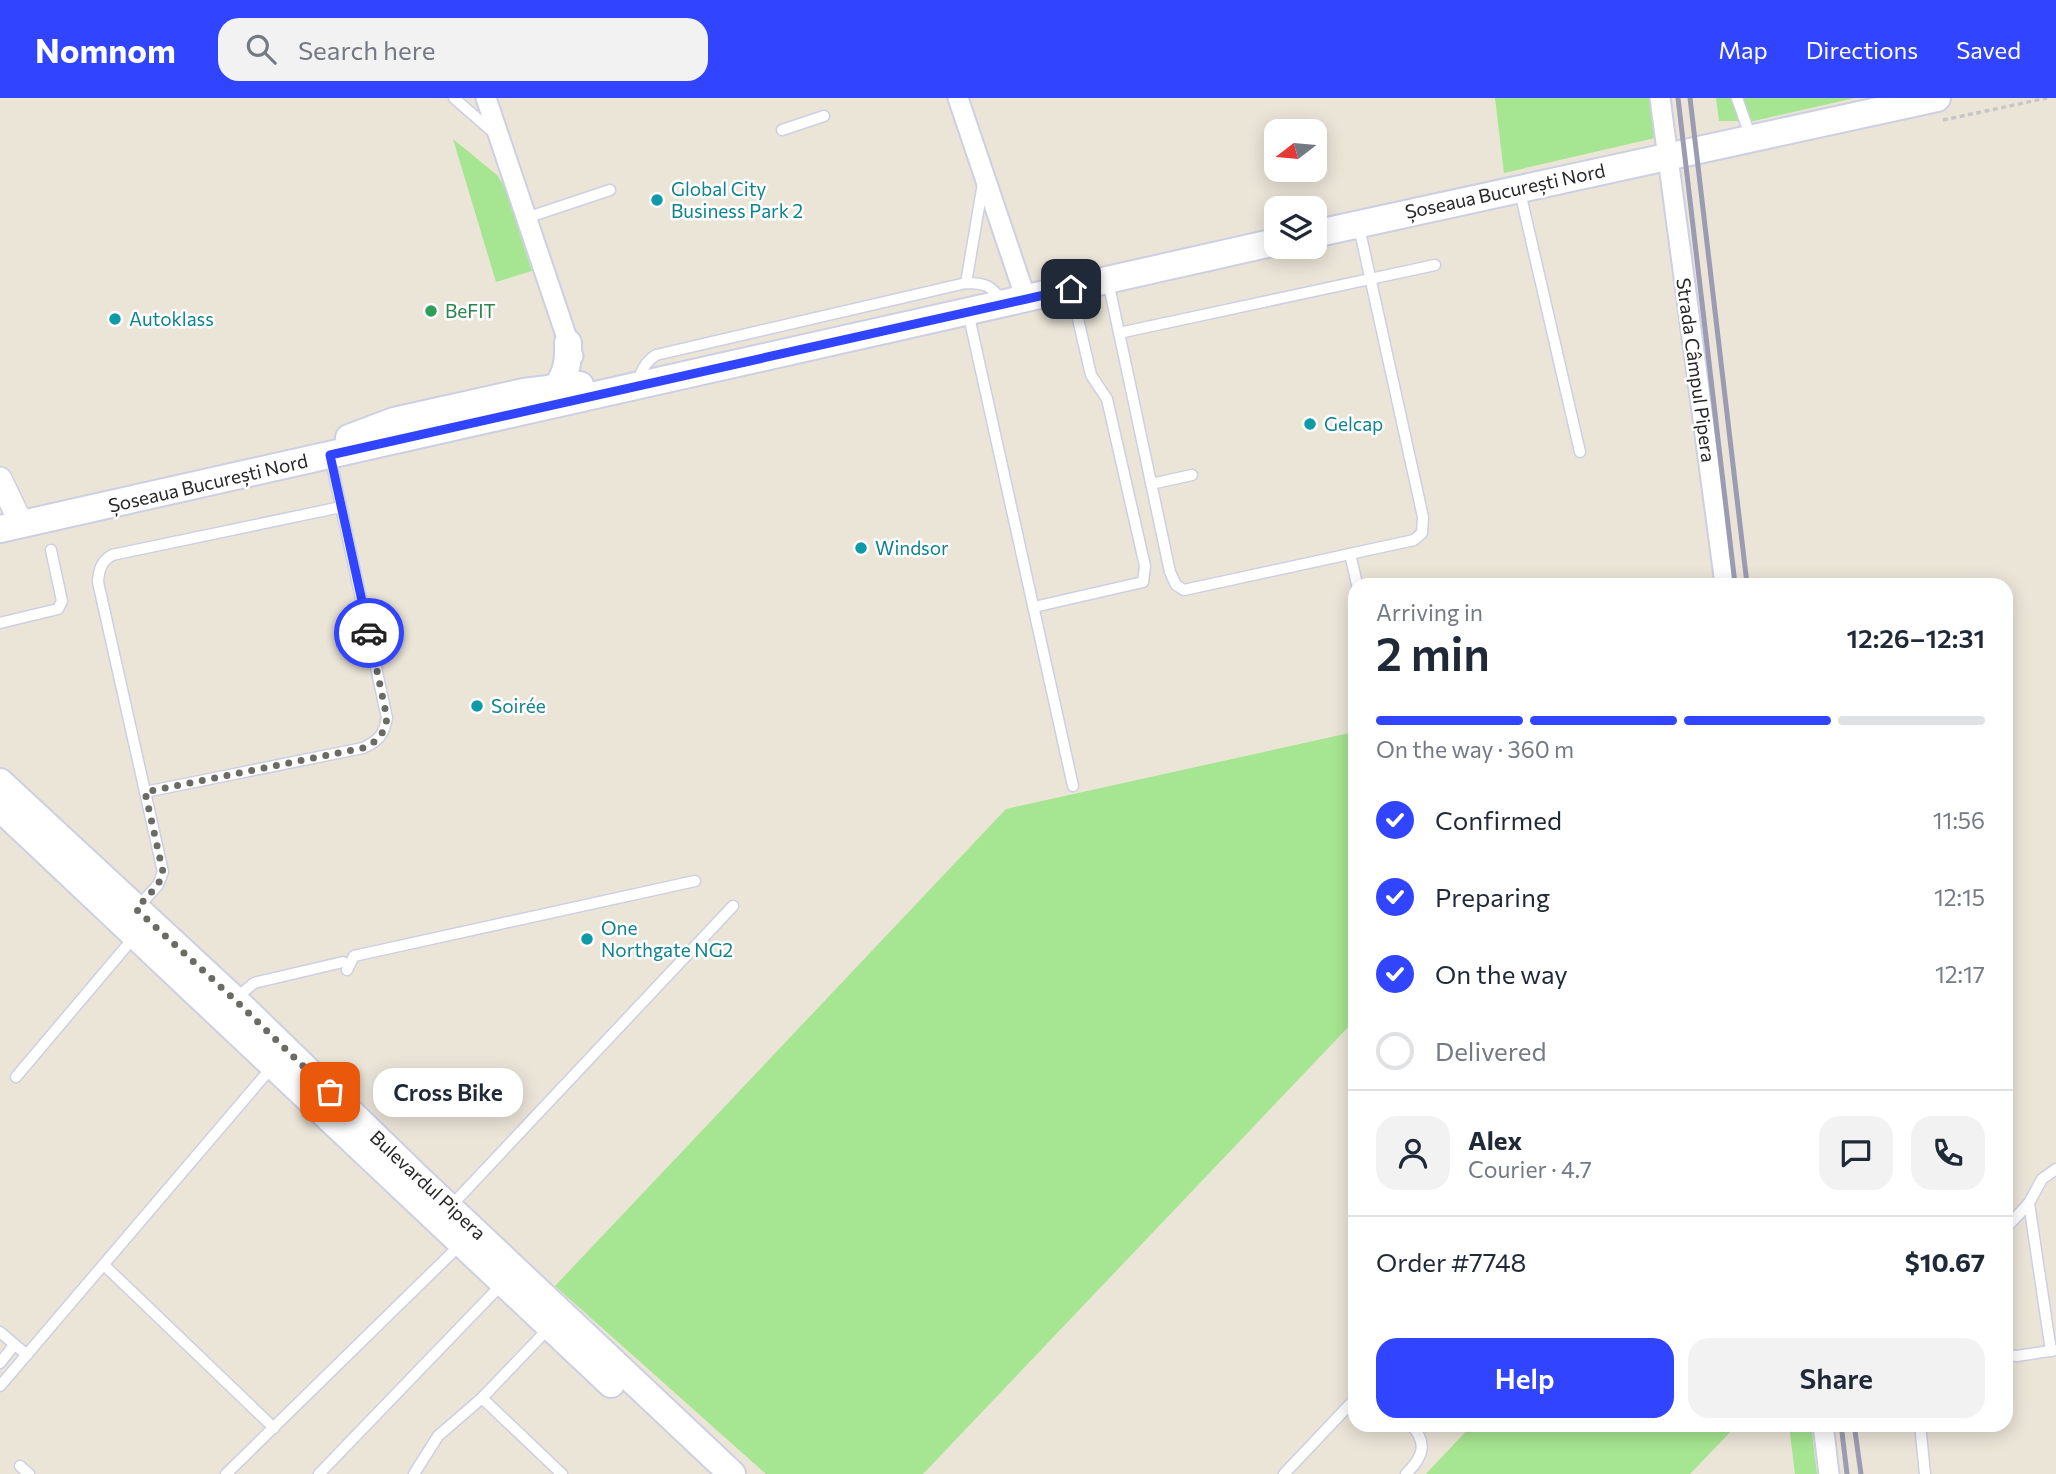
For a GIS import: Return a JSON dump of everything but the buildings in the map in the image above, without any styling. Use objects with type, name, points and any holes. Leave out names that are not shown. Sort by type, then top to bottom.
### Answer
[{"type":"main road","name":"Șoseaua București Nord","points":[[1327,231],[1937,98]]},
{"type":"main road","name":"Șoseaua București Nord","points":[[11,527],[520,413],[597,389],[637,386],[1264,245]]},
{"type":"main road","points":[[520,413],[536,405],[558,386],[568,367],[568,343]]},
{"type":"main road","points":[[330,455],[342,442],[386,424],[558,386],[597,389]]},
{"type":"main road","name":"Bulevardul Pipera","points":[[0,782],[234,999],[733,1474]]},
{"type":"main road","name":"Bulevardul Pipera","points":[[0,808],[706,1474]]},
{"type":"street","points":[[486,98],[578,370],[597,389]]},
{"type":"street","points":[[958,98],[985,176],[1014,302]]},
{"type":"street","name":"Strada Câmpul Pipera","points":[[1660,98],[1724,578]]},
{"type":"street","points":[[0,479],[11,527]]},
{"type":"street","points":[[1824,1432],[1829,1474]]},
{"type":"lane","points":[[454,98],[499,137]]},
{"type":"lane","points":[[1737,98],[1751,138]]},
{"type":"lane","points":[[782,131],[824,116]]},
{"type":"lane","points":[[966,283],[985,176]]},
{"type":"lane","points":[[1520,188],[1580,452]]},
{"type":"lane","points":[[526,218],[610,190]]},
{"type":"lane","points":[[1108,280],[1170,572],[1180,589],[1414,540],[1422,533],[1424,524],[1359,223]]},
{"type":"lane","points":[[1119,333],[1435,265]]},
{"type":"lane","points":[[637,386],[646,361],[656,355],[966,283],[990,286],[1014,302]]},
{"type":"lane","points":[[1034,607],[1143,582],[1145,566],[1107,399],[1091,375],[1071,289]]},
{"type":"lane","points":[[968,312],[1073,786]]},
{"type":"lane","points":[[145,792],[363,748],[373,743],[385,731],[387,718],[330,455]]},
{"type":"lane","points":[[1152,484],[1192,475]]},
{"type":"lane","points":[[136,909],[158,885],[163,872],[98,582],[99,570],[104,560],[112,555],[341,507]]},
{"type":"lane","points":[[0,623],[55,611],[61,605],[51,550]]},
{"type":"lane","points":[[1350,554],[1356,578]]},
{"type":"lane","points":[[234,999],[254,983],[345,966],[354,956],[695,881]]},
{"type":"lane","points":[[450,1207],[733,906]]},
{"type":"lane","points":[[16,1077],[135,936]]},
{"type":"lane","points":[[0,1386],[273,1066]]},
{"type":"lane","points":[[2013,1220],[2029,1203],[2042,1179],[2056,1169]]},
{"type":"lane","points":[[2013,1356],[2053,1350],[2029,1203]]},
{"type":"lane","points":[[226,1474],[461,1243]]},
{"type":"lane","points":[[104,1265],[274,1428]]},
{"type":"lane","points":[[319,1474],[503,1283]]},
{"type":"lane","points":[[414,1474],[438,1436],[482,1398],[550,1327]]},
{"type":"lane","points":[[0,1332],[27,1355]]},
{"type":"lane","points":[[0,1363],[15,1345]]},
{"type":"lane","points":[[482,1398],[562,1474]]},
{"type":"lane","points":[[1284,1474],[1348,1406]]},
{"type":"lane","points":[[1406,1474],[1419,1459],[1422,1451],[1422,1441],[1417,1432]]},
{"type":"lane","points":[[1921,1432],[1925,1474]]},
{"type":"green space","points":[[1495,98],[1668,98],[1669,107],[1655,138],[1504,173]]},
{"type":"green space","points":[[1716,98],[1855,98],[1754,121],[1719,121]]},
{"type":"green space","points":[[453,139],[497,175],[505,187],[532,271],[496,282]]},
{"type":"green space","points":[[1348,733],[1348,1027],[923,1474],[766,1474],[555,1286],[1006,809]]},
{"type":"green space","points":[[1465,1432],[1730,1432],[1690,1474],[1426,1474]]},
{"type":"green space","points":[[1790,1432],[1812,1432],[1817,1474],[1795,1474]]},
{"type":"railway","points":[[1678,98],[1734,578]]},
{"type":"railway","points":[[1690,98],[1746,578]]},
{"type":"railway","points":[[1842,1432],[1847,1474]]},
{"type":"railway","points":[[1855,1432],[1861,1474]]},
{"type":"way so far","points":[[330,1092],[136,909],[158,885],[163,872],[145,792],[363,748],[373,743],[385,731],[387,718],[369,633]]},
{"type":"place","name":"Global City Business Park 2","points":[[657,200]]},
{"type":"place","name":"BeFIT","points":[[431,311]]},
{"type":"place","name":"Autoklass","points":[[115,319]]},
{"type":"place","name":"Gelcap","points":[[1310,424]]},
{"type":"place","name":"Windsor","points":[[861,548]]},
{"type":"place","name":"Soirée","points":[[477,706]]},
{"type":"place","name":"One Northgate NG2","points":[[587,939]]},
{"type":"place","name":"Cross Bike","points":[[330,1092]]},
{"type":"route","points":[[369,633],[330,455],[1071,289]]}]
